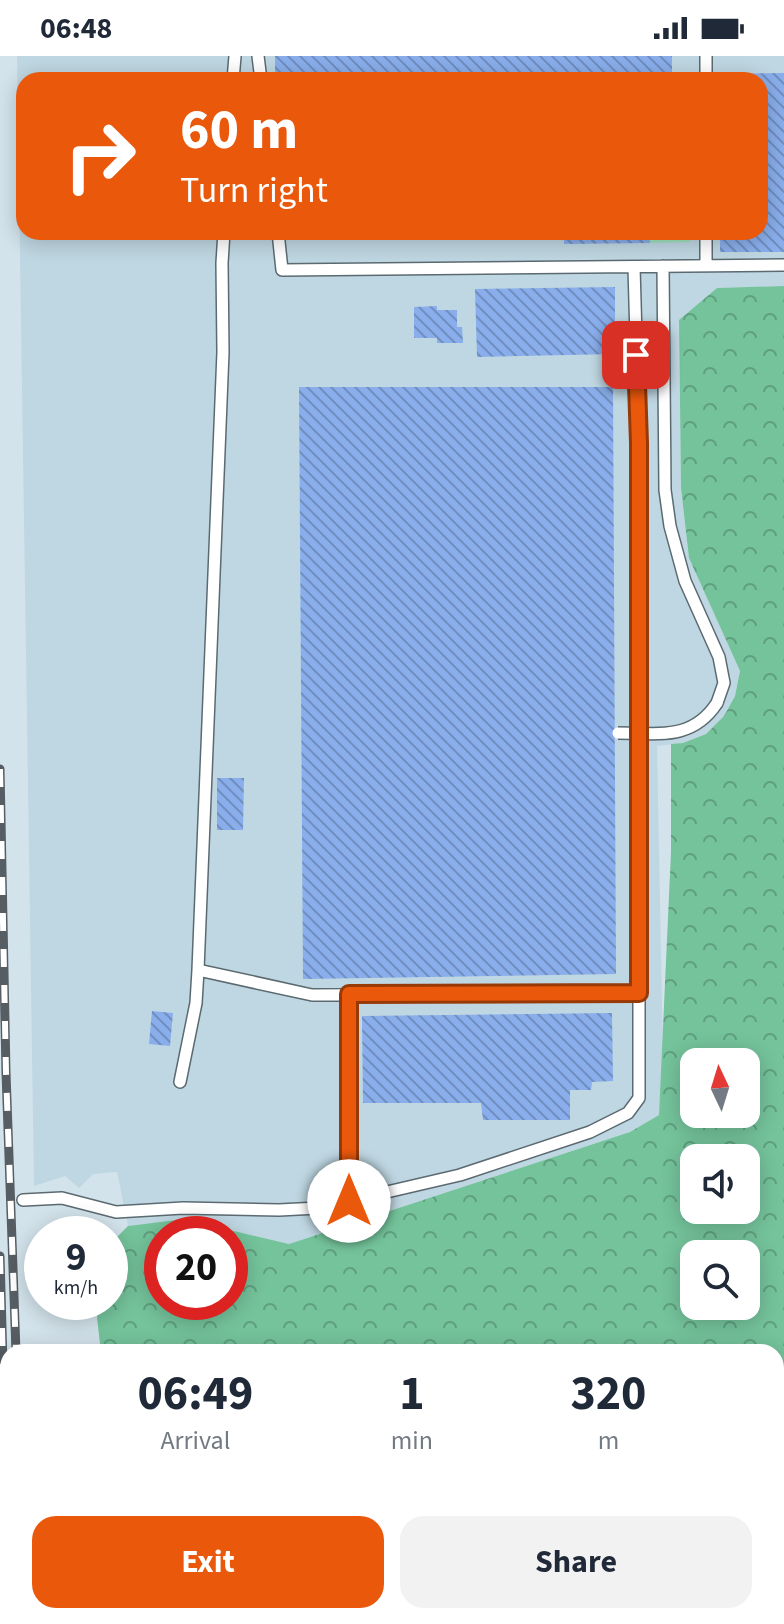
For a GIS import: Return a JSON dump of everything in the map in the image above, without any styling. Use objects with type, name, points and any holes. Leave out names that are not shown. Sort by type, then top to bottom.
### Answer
[{"type":"lane","points":[[180,1082],[196,1003],[198,970],[223,352],[223,240]]},
{"type":"lane","points":[[279,240],[282,270],[784,265]]},
{"type":"lane","points":[[706,240],[706,265]]},
{"type":"lane","points":[[618,733],[671,733],[692,728],[708,717],[724,683],[719,657],[685,581],[670,526],[665,490],[663,266]]},
{"type":"lane","points":[[23,1200],[62,1198],[116,1212],[183,1208],[318,1208],[460,1175],[590,1132],[628,1113],[639,1098],[639,443],[634,267]]},
{"type":"lane","points":[[198,970],[312,995],[639,993]]},
{"type":"lane","points":[[349,994],[349,1201]]},
{"type":"shaded area","points":[[17,56],[784,56],[784,286],[717,288],[679,321],[681,488],[689,558],[740,671],[735,696],[724,716],[706,734],[683,743],[657,746],[663,1056],[659,1115],[630,1132],[289,1244],[248,1234],[248,1216],[144,1216],[144,1224],[128,1226],[117,1172],[93,1174],[79,1188],[65,1176],[34,1186],[20,240],[768,240],[768,72],[17,72]]},
{"type":"green space","points":[[650,240],[690,240],[690,242],[650,243]]},
{"type":"green space","points":[[784,286],[784,1344],[100,1344],[97,1320],[128,1320],[128,1226],[144,1224],[144,1320],[248,1320],[248,1234],[289,1244],[630,1132],[659,1115],[671,852],[671,744],[706,734],[724,716],[735,696],[740,671],[689,558],[681,488],[679,320],[717,288]]},
{"type":"building","points":[[275,56],[672,56],[672,72],[275,72]]},
{"type":"building","points":[[768,73],[784,73],[784,252],[720,252],[720,240],[768,240]]},
{"type":"building","points":[[564,240],[650,240],[650,243],[564,244]]},
{"type":"building","points":[[615,287],[615,354],[477,357],[475,289]]},
{"type":"building","points":[[437,306],[437,310],[457,310],[457,327],[462,327],[463,343],[437,343],[437,338],[414,338],[414,307]]},
{"type":"building","points":[[299,387],[613,387],[616,974],[303,979]]},
{"type":"building","points":[[217,778],[244,778],[243,830],[217,830]]},
{"type":"building","points":[[152,1011],[173,1013],[170,1046],[149,1044]]},
{"type":"building","points":[[612,1013],[613,1081],[592,1082],[591,1090],[570,1090],[570,1120],[483,1120],[481,1103],[363,1103],[362,1016]]},
{"type":"railway","points":[[0,769],[16,1344]]},
{"type":"railway","points":[[0,1256],[2,1344]]},
{"type":"route","points":[[349,1201],[349,994],[639,993],[639,443],[636,355]]}]
